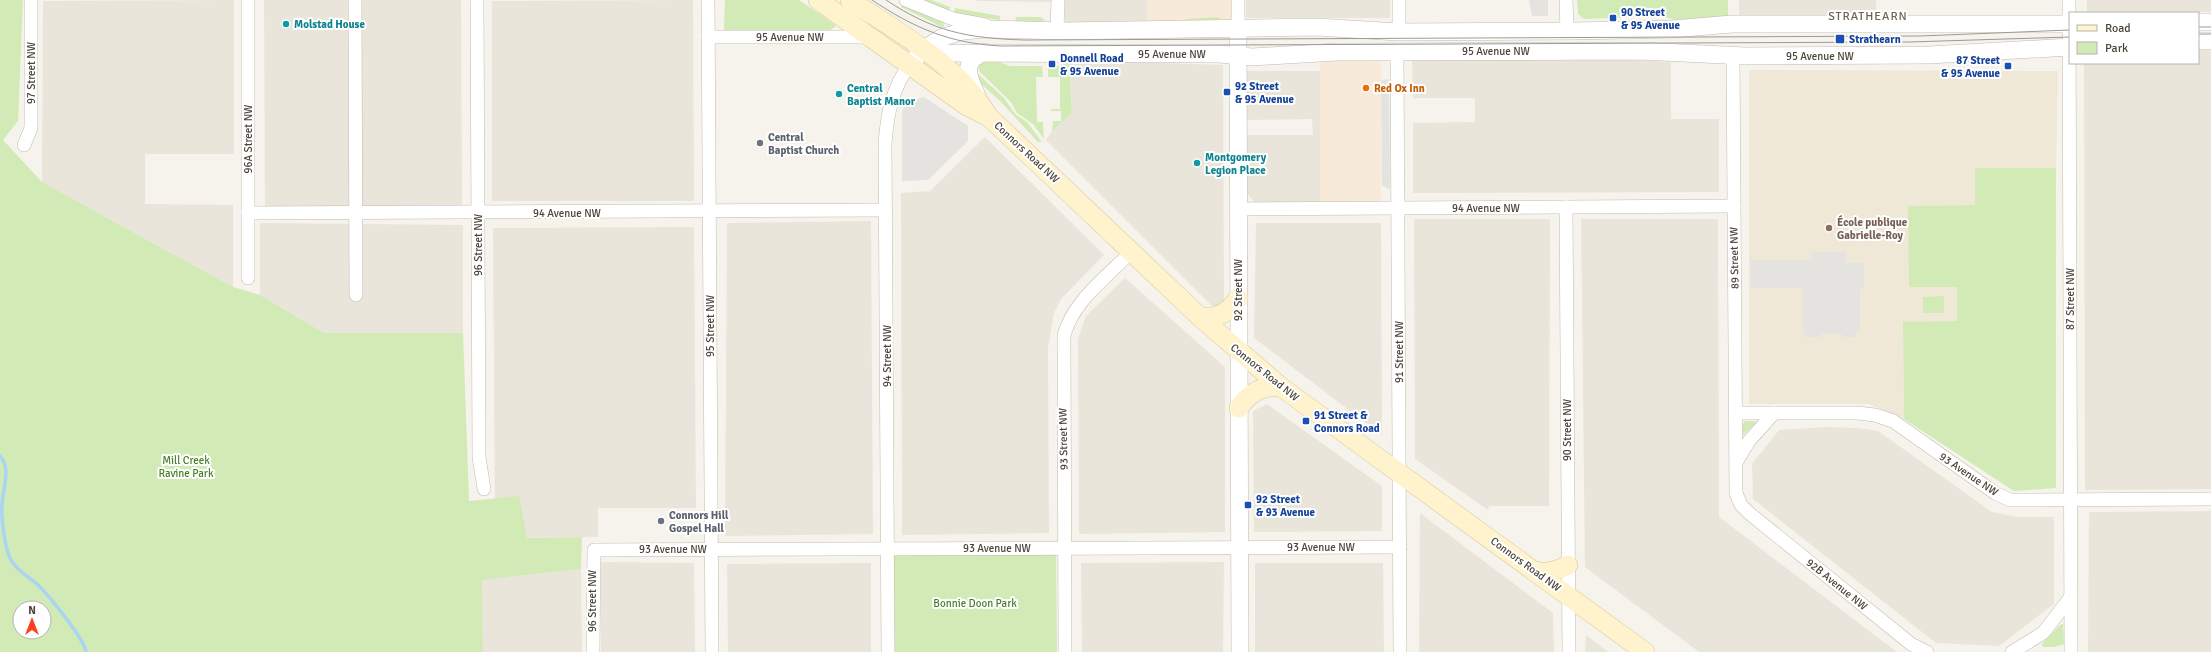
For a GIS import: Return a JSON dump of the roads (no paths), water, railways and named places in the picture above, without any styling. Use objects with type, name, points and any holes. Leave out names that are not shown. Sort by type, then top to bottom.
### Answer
[{"type":"main road","name":"Connors Road NW","points":[[818,0],[967,106],[989,117],[1030,154],[1200,317],[1281,387],[1645,652]]},
{"type":"main road","name":"Connors Road NW","points":[[850,0],[948,69],[977,97],[989,117]]},
{"type":"main road","points":[[1200,317],[1219,316],[1230,309],[1238,298]]},
{"type":"main road","points":[[1239,408],[1248,396],[1254,392],[1267,387],[1281,387]]},
{"type":"main road","points":[[1535,571],[1546,573],[1554,572],[1568,565]]},
{"type":"street","name":"97 Street NW","points":[[24,145],[31,128],[31,0]]},
{"type":"street","name":"96A Street NW","points":[[248,0],[248,278]]},
{"type":"street","points":[[355,0],[356,295]]},
{"type":"street","name":"96 Street NW","points":[[477,0],[479,457],[484,489]]},
{"type":"street","name":"95 Street NW","points":[[708,0],[712,652]]},
{"type":"street","name":"95 Avenue NW","points":[[906,0],[953,19],[1017,30]]},
{"type":"street","points":[[1057,30],[1058,0]]},
{"type":"street","name":"92 Street NW","points":[[1238,0],[1240,652]]},
{"type":"street","points":[[1399,0],[1399,32]]},
{"type":"street","points":[[1566,0],[1567,31]]},
{"type":"street","name":"87 Street NW","points":[[2069,0],[2070,12]]},
{"type":"street","points":[[2199,22],[2211,22]]},
{"type":"street","name":"95 Avenue NW","points":[[910,64],[922,50],[941,38],[963,31],[984,29],[1057,30],[1317,27],[1399,32],[1673,29],[1745,24],[2069,24]]},
{"type":"street","name":"95 Avenue NW","points":[[708,37],[871,37]]},
{"type":"street","points":[[2199,41],[2211,41]]},
{"type":"street","name":"95 Avenue NW","points":[[922,50],[939,53],[984,52],[1275,57],[1337,52],[1641,51],[1733,56],[1929,56],[2069,47]]},
{"type":"street","points":[[977,97],[970,79],[968,66],[974,58],[984,52]]},
{"type":"street","name":"91 Street NW","points":[[1397,52],[1400,652]]},
{"type":"street","name":"89 Street NW","points":[[1733,56],[1736,493],[1741,505],[1749,513]]},
{"type":"street","name":"94 Street NW","points":[[888,652],[886,122],[897,85],[910,64]]},
{"type":"street","name":"87 Street NW","points":[[2070,64],[2070,652]]},
{"type":"street","name":"94 Avenue NW","points":[[1238,209],[1734,206]]},
{"type":"street","name":"90 Street NW","points":[[1566,207],[1569,652]]},
{"type":"street","name":"94 Avenue NW","points":[[248,213],[886,210]]},
{"type":"street","name":"93 Street NW","points":[[1065,652],[1064,335],[1070,318],[1080,303],[1131,252]]},
{"type":"street","name":"93 Avenue NW","points":[[1736,413],[1857,413],[1875,415],[1893,422],[1995,493],[2010,500],[2211,499]]},
{"type":"street","points":[[1736,461],[1753,436],[1774,413]]},
{"type":"street","name":"92B Avenue NW","points":[[1749,513],[1911,644],[1927,652]]},
{"type":"street","name":"93 Avenue NW","points":[[594,550],[1064,547],[1400,547]]},
{"type":"street","name":"96 Street NW","points":[[593,652],[594,550]]},
{"type":"street","points":[[2012,652],[2042,633],[2070,598]]},
{"type":"waterway","points":[[0,456],[4,461],[6,473],[2,500],[3,526],[5,542],[11,560],[20,571],[38,585],[57,607],[79,637],[86,652]]},
{"type":"tram line","points":[[872,0],[903,19],[948,38],[1000,46],[1909,42],[2069,37]]},
{"type":"tram line","points":[[886,0],[920,19],[952,31],[968,35],[1024,40],[1920,36],[2069,30]]},
{"type":"tram line","points":[[2199,27],[2211,27]]},
{"type":"tram line","points":[[2199,34],[2211,34]]},
{"type":"place","name":"90 Street & 95 Avenue","points":[[1613,18]]},
{"type":"place","name":"Molstad House","points":[[286,24]]},
{"type":"place","name":"Strathearn","points":[[1840,39]]},
{"type":"place","name":"Donnell Road & 95 Avenue","points":[[1052,64]]},
{"type":"place","name":"87 Street & 95 Avenue","points":[[2008,66]]},
{"type":"place","name":"Red Ox Inn","points":[[1366,88]]},
{"type":"place","name":"92 Street & 95 Avenue","points":[[1227,92]]},
{"type":"place","name":"Central Baptist Manor","points":[[839,94]]},
{"type":"place","name":"Central Baptist Church","points":[[760,143]]},
{"type":"place","name":"Montgomery Legion Place","points":[[1197,163]]},
{"type":"place","name":"École publique Gabrielle-Roy","points":[[1829,228]]},
{"type":"place","name":"91 Street & Connors Road","points":[[1306,421]]},
{"type":"place","name":"92 Street & 93 Avenue","points":[[1248,505]]},
{"type":"place","name":"Connors Hill Gospel Hall","points":[[661,521]]},
{"type":"district","name":"STRATHEARN","points":[[1868,16]]},
{"type":"park label","name":"Mill Creek Ravine Park","points":[[186,466]]},
{"type":"park label","name":"Bonnie Doon Park","points":[[975,603]]}]
